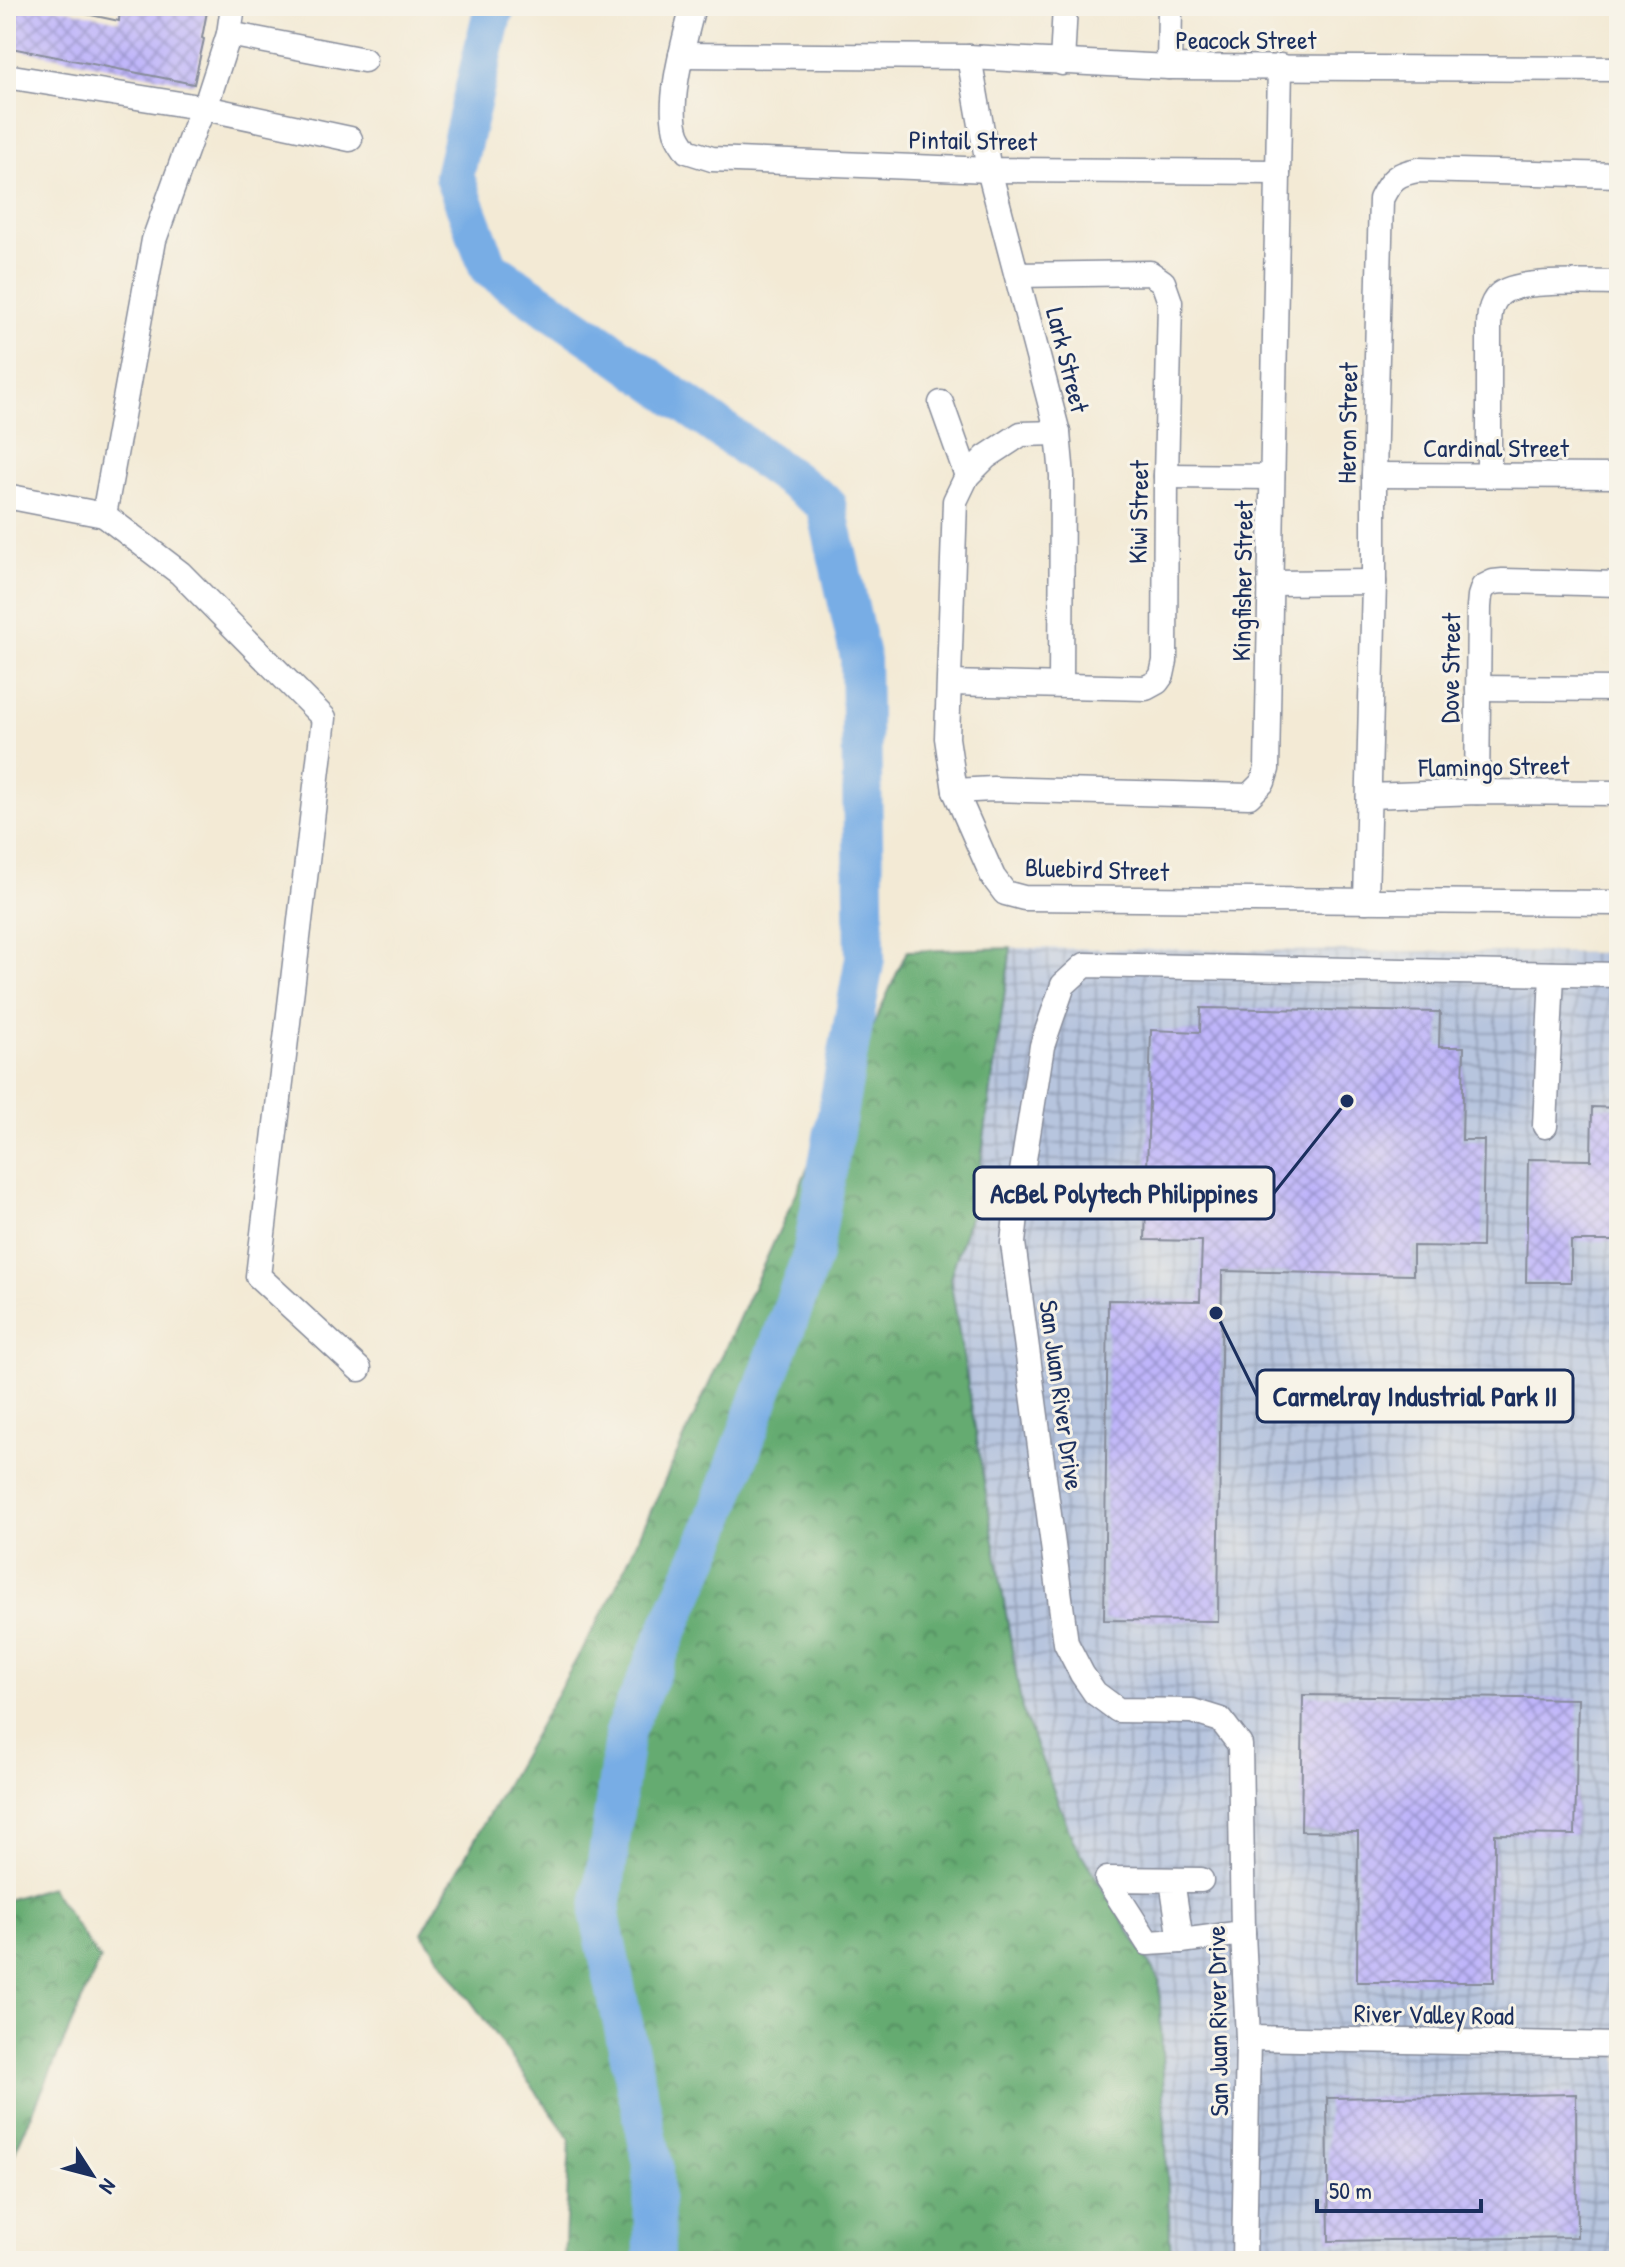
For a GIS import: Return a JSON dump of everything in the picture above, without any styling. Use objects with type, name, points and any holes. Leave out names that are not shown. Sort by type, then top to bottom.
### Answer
[{"type":"street","points":[[104,515],[154,240],[195,126],[205,108],[229,34],[233,6]]},
{"type":"street","points":[[681,55],[693,6]]},
{"type":"street","points":[[1062,63],[1065,6]]},
{"type":"street","points":[[1169,67],[1170,6]]},
{"type":"street","points":[[229,34],[364,60]]},
{"type":"street","name":"Peacock Street","points":[[681,55],[969,57],[1169,67],[1619,69]]},
{"type":"street","name":"Pintail Street","points":[[681,55],[674,114],[677,135],[687,151],[712,159],[989,170],[1278,172]]},
{"type":"street","name":"Lark Street","points":[[969,57],[989,170],[1058,433],[1062,476],[1061,684]]},
{"type":"street","name":"Kingfisher Street","points":[[955,791],[993,789],[1249,796],[1263,782],[1267,769],[1280,66]]},
{"type":"street","points":[[6,76],[205,108],[350,139]]},
{"type":"street","name":"Heron Street","points":[[1366,901],[1381,199],[1390,182],[1403,173],[1418,170],[1619,175]]},
{"type":"street","name":"Kiwi Street","points":[[950,683],[1146,688],[1162,675],[1165,661],[1170,302],[1163,282],[1150,273],[1017,275]]},
{"type":"street","points":[[1489,475],[1490,308],[1498,295],[1526,284],[1619,283]]},
{"type":"street","points":[[941,403],[967,476],[986,457],[1021,434],[1058,433]]},
{"type":"street","name":"Cardinal Street","points":[[1374,475],[1619,476]]},
{"type":"street","name":"Bluebird Street","points":[[967,476],[955,501],[947,738],[955,791],[993,877],[1005,893],[1024,898],[1619,903]]},
{"type":"street","points":[[1166,476],[1272,477]]},
{"type":"street","points":[[6,496],[104,515],[180,573],[324,718],[258,1276],[359,1369]]},
{"type":"street","name":"Dove Street","points":[[1477,792],[1479,607],[1483,587],[1503,581],[1619,584]]},
{"type":"street","points":[[1270,583],[1374,582]]},
{"type":"street","points":[[1478,688],[1619,689]]},
{"type":"street","name":"Flamingo Street","points":[[1369,796],[1477,792],[1619,793]]},
{"type":"street","name":"San Juan River Drive","points":[[1244,2261],[1248,2038],[1240,1745],[1221,1720],[1192,1711],[1118,1710],[1095,1693],[1066,1643],[1013,1243],[1042,1046],[1063,985],[1085,965],[1619,975]]},
{"type":"street","points":[[1545,1126],[1552,974]]},
{"type":"street","points":[[1201,1880],[1107,1879],[1148,1943],[1243,1933]]},
{"type":"street","points":[[1172,1880],[1181,1941]]},
{"type":"street","name":"River Valley Road","points":[[1248,2038],[1619,2045]]},
{"type":"shaded area","points":[[1011,948],[1619,953],[1619,2261],[738,2261],[721,1672],[907,951]]},
{"type":"green space","points":[[1011,948],[976,1196],[950,1278],[1022,1709],[1073,1840],[1159,1980],[1171,2261],[564,2261],[570,2139],[422,1933],[611,1598],[907,951]]},
{"type":"green space","points":[[50,1887],[100,1960],[6,2172],[6,1900]]},
{"type":"building","points":[[6,6],[49,6],[119,21],[120,6],[208,6],[194,84],[6,47]]},
{"type":"building","points":[[1201,1008],[1440,1012],[1439,1047],[1464,1047],[1462,1140],[1484,1140],[1482,1247],[1413,1246],[1413,1275],[1222,1271],[1218,1621],[1104,1620],[1108,1300],[1200,1301],[1202,1241],[1145,1240],[1151,1030],[1200,1032]]},
{"type":"building","points":[[1592,1107],[1619,1108],[1619,1241],[1571,1241],[1571,1282],[1526,1282],[1528,1159],[1591,1160]]},
{"type":"building","points":[[1303,1695],[1578,1699],[1575,1835],[1495,1834],[1494,1982],[1357,1982],[1358,1832],[1301,1831]]},
{"type":"building","points":[[1576,2094],[1577,2237],[1329,2241],[1327,2098]]},
{"type":"waterway","points":[[496,6],[454,176],[489,268],[826,504],[860,657],[865,958],[812,1255],[712,1530],[625,1730],[600,1916],[653,2164],[654,2261]]},
{"type":"place","name":"AcBel Polytech Philippines","points":[[1347,1101]]},
{"type":"place","name":"Carmelray Industrial Park II","points":[[1216,1313]]}]
